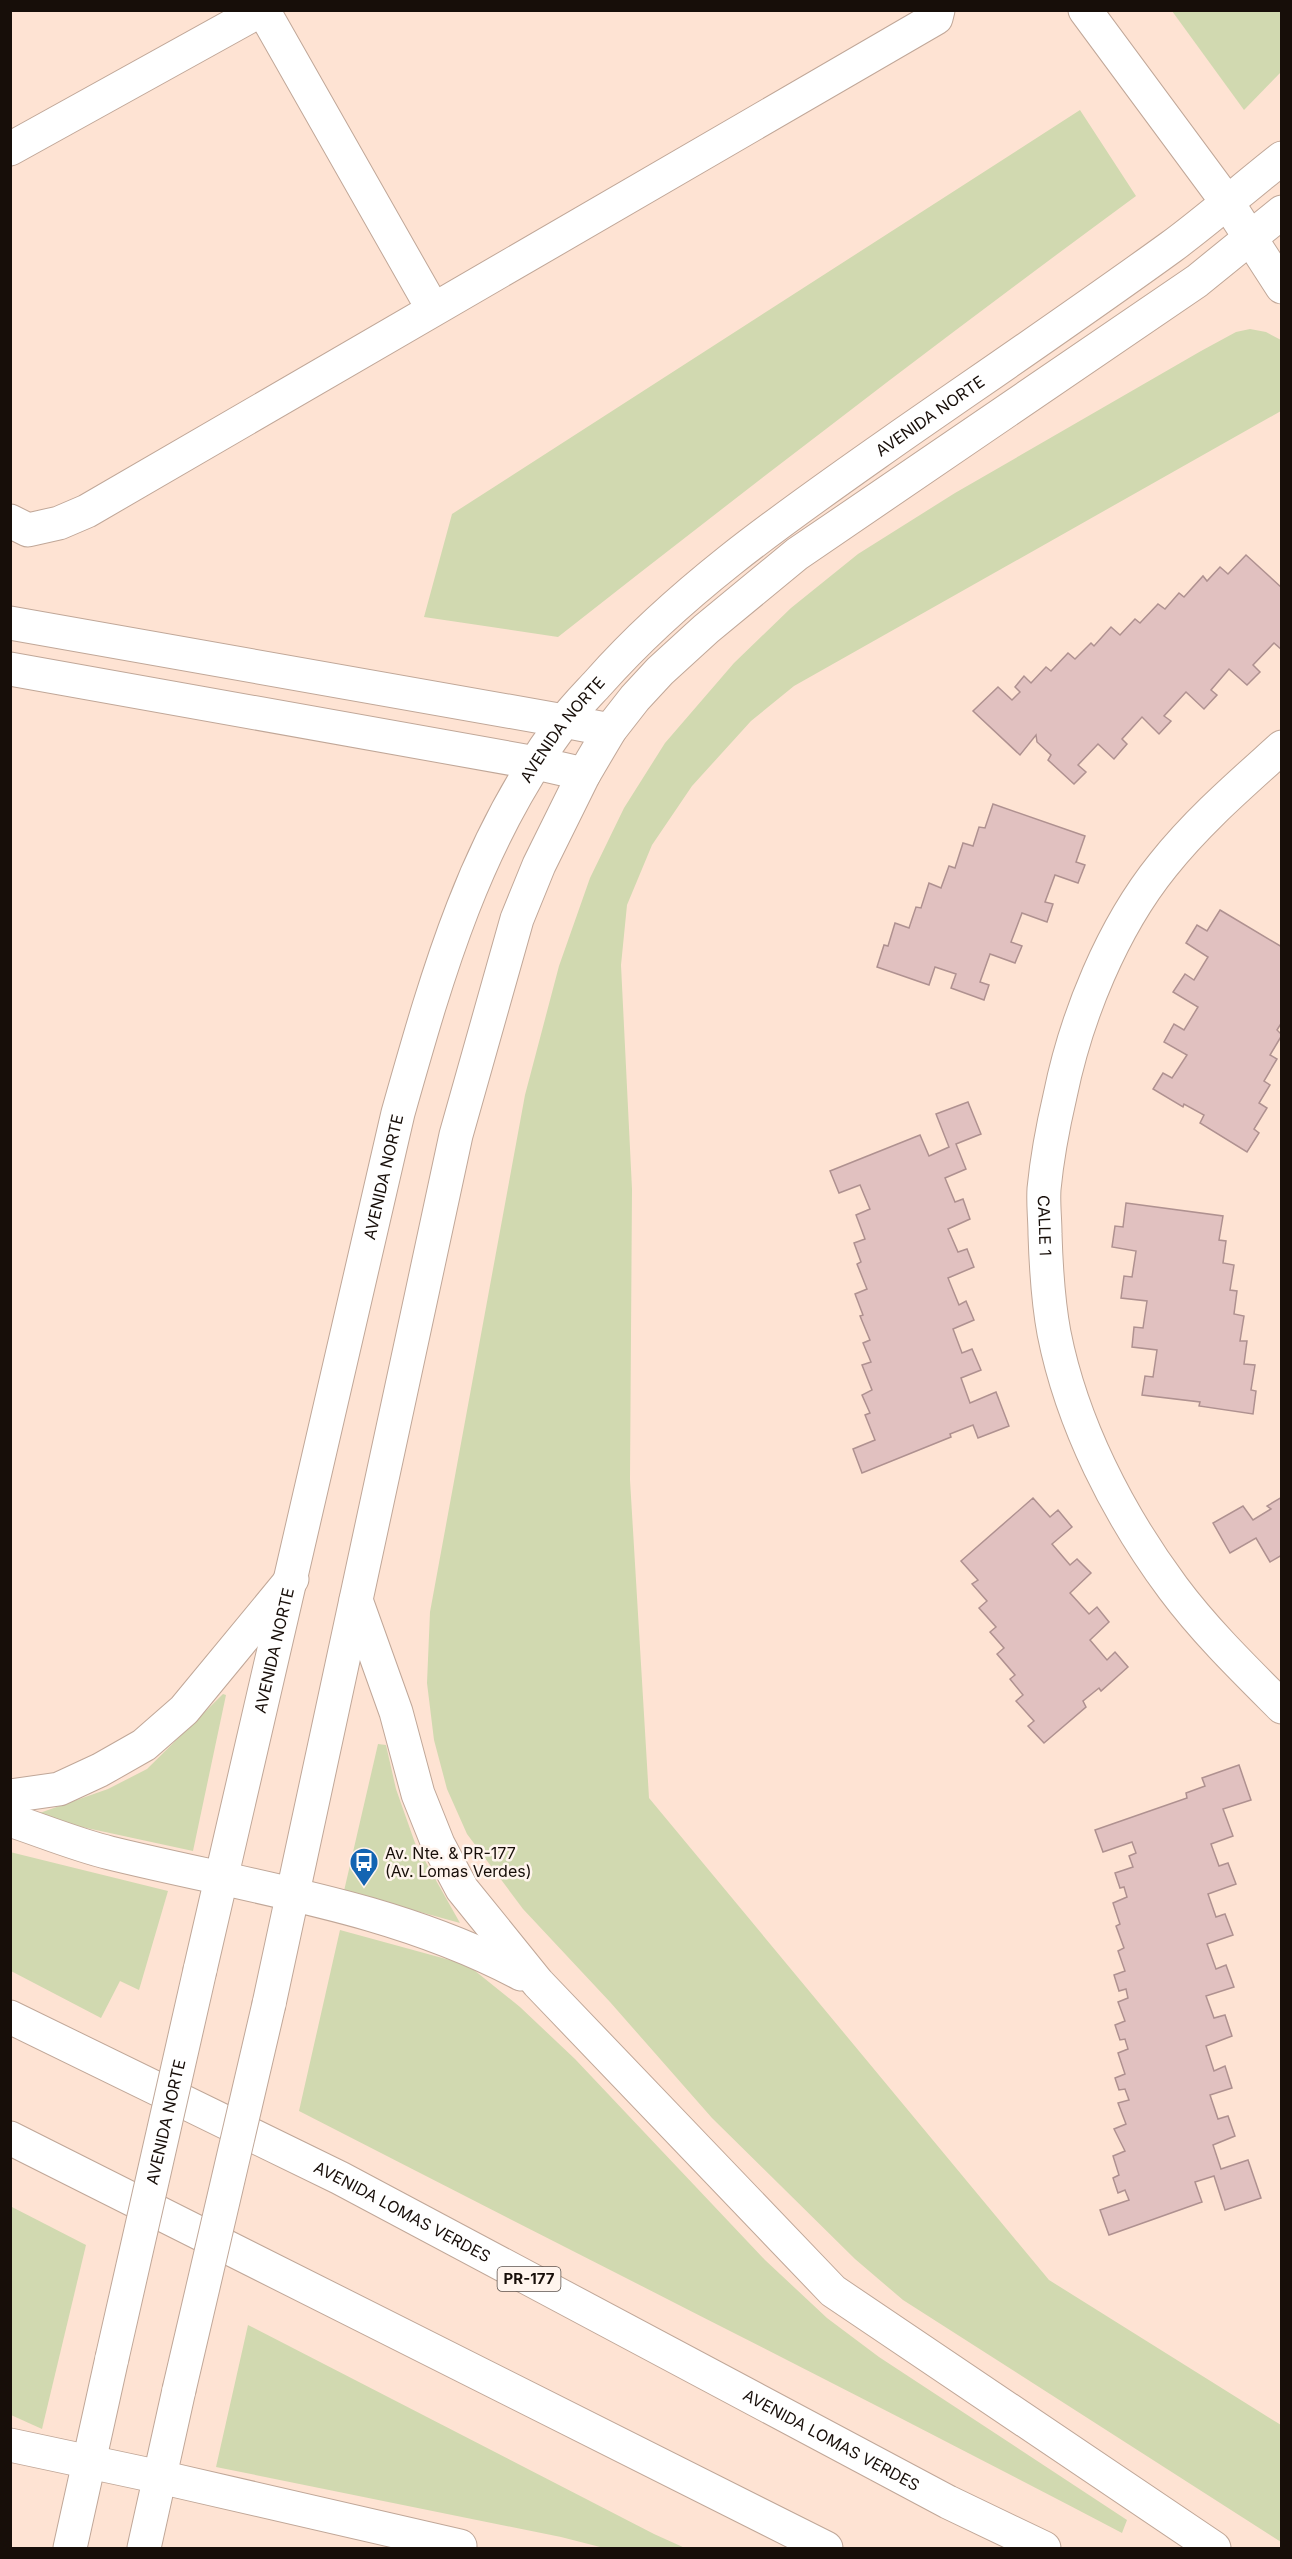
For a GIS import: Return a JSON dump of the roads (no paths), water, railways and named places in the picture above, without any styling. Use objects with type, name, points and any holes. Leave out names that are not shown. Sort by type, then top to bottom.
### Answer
[{"type":"main road","points":[[10,149],[262,10],[433,309]]},
{"type":"main road","points":[[10,521],[28,530],[59,523],[87,512],[936,18],[938,10]]},
{"type":"main road","points":[[1085,10],[1227,202],[1281,286]]},
{"type":"main road","name":"AVENIDA NORTE","points":[[70,2548],[200,1970],[398,1113],[458,915],[487,846],[536,763],[564,721],[619,659],[676,604],[768,530],[1174,245],[1281,158]]},
{"type":"main road","points":[[144,2548],[269,2004],[456,1135],[517,919],[538,865],[584,774],[610,730],[635,698],[706,629],[797,554],[1197,281],[1281,212]]},
{"type":"main road","points":[[10,623],[610,730]]},
{"type":"main road","points":[[10,669],[536,763],[584,774]]},
{"type":"main road","name":"CALLE 1","points":[[1281,747],[1205,816],[1162,866],[1116,938],[1084,1009],[1066,1066],[1044,1191],[1046,1263],[1054,1332],[1071,1395],[1094,1453],[1131,1525],[1174,1589],[1281,1707]]},
{"type":"main road","points":[[10,1796],[59,1789],[100,1770],[144,1745],[184,1710],[292,1579]]},
{"type":"main road","points":[[356,1600],[396,1712],[418,1794],[438,1844],[462,1889],[538,1983],[833,2291],[1214,2548]]},
{"type":"main road","points":[[10,1820],[108,1852],[222,1877],[425,1930],[483,1953],[538,1983]]},
{"type":"main road","name":"AVENIDA LOMAS VERDES","points":[[10,2017],[340,2178],[948,2502],[1044,2548]]},
{"type":"main road","points":[[10,2138],[826,2548]]},
{"type":"main road","points":[[10,2445],[160,2477],[458,2548]]},
{"type":"place","name":"Av. Nte. & PR-177 (Av. Lomas Verdes)","points":[[364,1888]]}]
